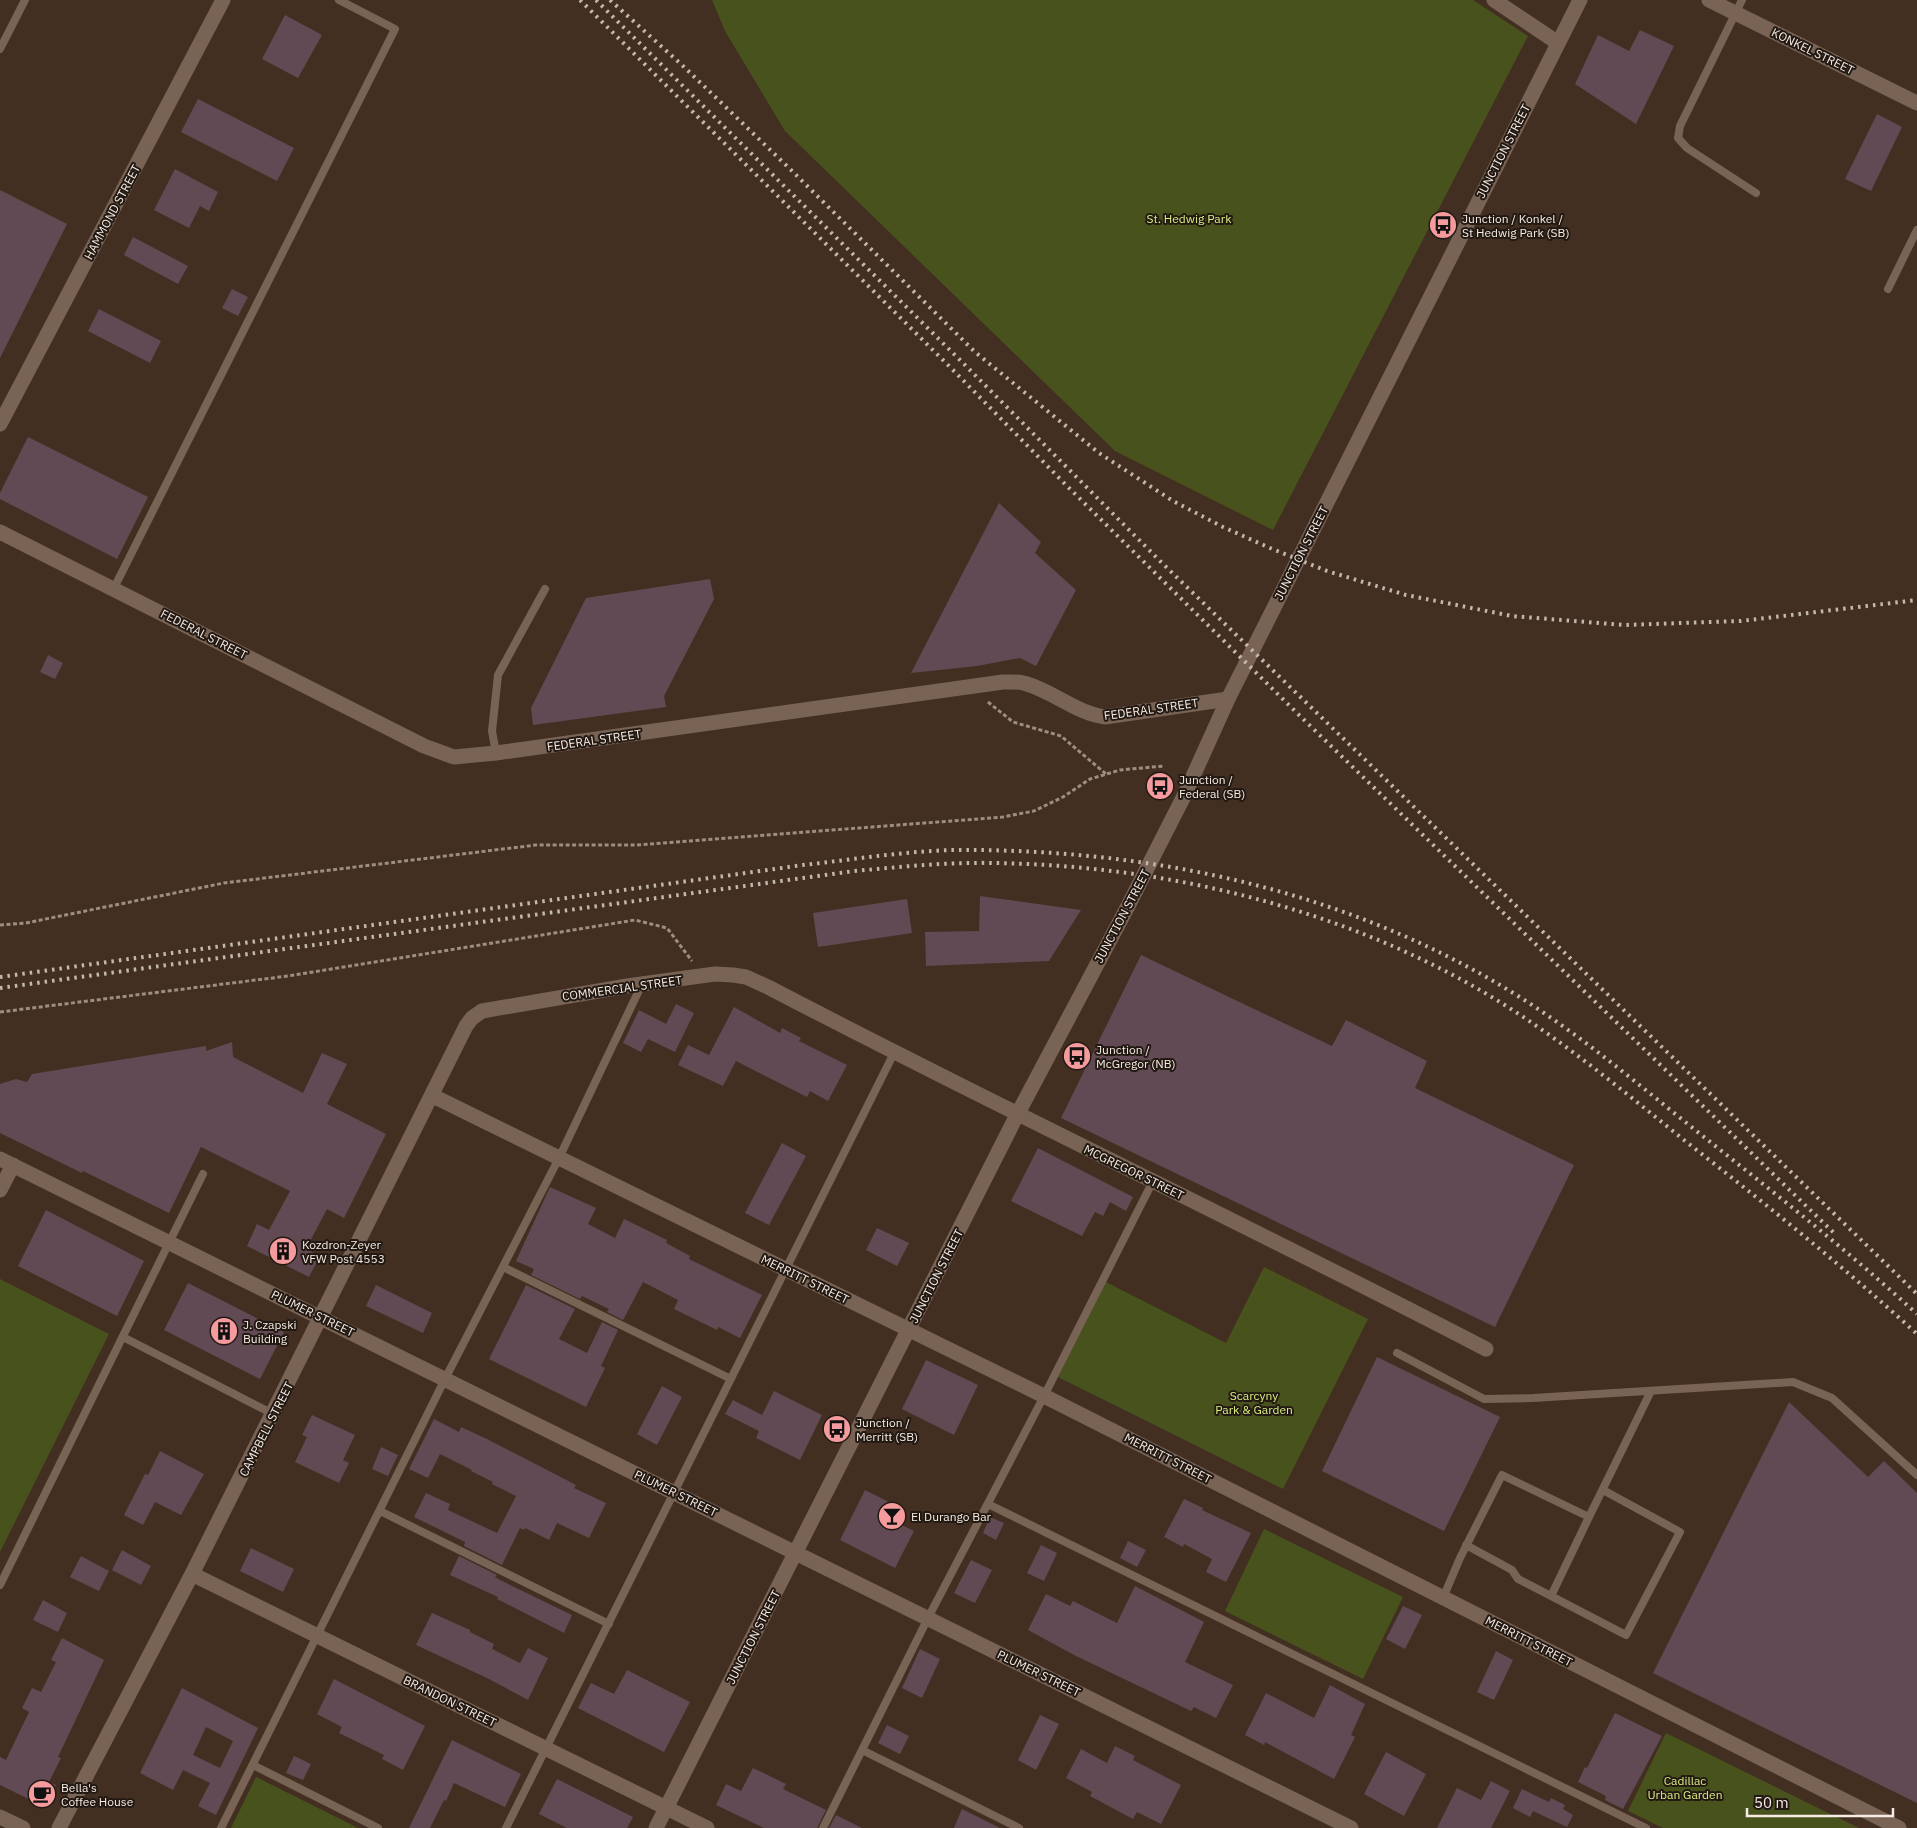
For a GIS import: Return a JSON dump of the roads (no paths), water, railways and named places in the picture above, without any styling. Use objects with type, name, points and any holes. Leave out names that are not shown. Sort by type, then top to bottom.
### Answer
[{"type":"street","name":"HAMMOND STREET","points":[[0,424],[223,0]]},
{"type":"street","points":[[1494,0],[1558,43]]},
{"type":"street","name":"JUNCTION STREET","points":[[656,1828],[1017,1114],[1185,794],[1228,699],[1580,0]]},
{"type":"street","name":"KONKEL STREET","points":[[1709,0],[1739,6],[1917,103]]},
{"type":"street","name":"FEDERAL STREET","points":[[0,532],[424,746],[454,757],[496,753],[1003,682],[1025,683],[1094,716],[1105,717],[1228,699]]},
{"type":"street","name":"COMMERCIAL STREET","points":[[466,1026],[472,1018],[482,1011],[491,1008],[702,976],[733,975],[746,978],[782,994]]},
{"type":"street","name":"MCGREGOR STREET","points":[[782,994],[894,1053],[1342,1274],[1486,1349]]},
{"type":"street","name":"CAMPBELL STREET","points":[[59,1828],[192,1574],[322,1318],[466,1026]]},
{"type":"street","name":"MERRITT STREET","points":[[433,1096],[1044,1396],[1899,1828]]},
{"type":"street","points":[[0,1190],[6,1162]]},
{"type":"street","name":"PLUMER STREET","points":[[6,1162],[1351,1828]]},
{"type":"street","name":"BRANDON STREET","points":[[192,1574],[707,1828]]},
{"type":"street","points":[[0,1817],[23,1828]]},
{"type":"lane","points":[[0,49],[25,0]]},
{"type":"lane","points":[[114,588],[395,29],[339,0]]},
{"type":"lane","points":[[1739,6],[1680,126],[1678,138],[1687,148],[1756,193]]},
{"type":"lane","points":[[1888,289],[1917,230]]},
{"type":"lane","points":[[496,753],[492,731],[498,675],[545,589]]},
{"type":"lane","points":[[221,1828],[445,1379],[559,1158],[642,984]]},
{"type":"lane","points":[[506,1828],[894,1053]]},
{"type":"lane","points":[[0,1585],[203,1174]]},
{"type":"lane","points":[[823,1828],[928,1618],[1154,1181]]},
{"type":"lane","points":[[503,1266],[731,1379]]},
{"type":"lane","points":[[123,1337],[273,1414]]},
{"type":"lane","points":[[1397,1353],[1484,1399],[1533,1398],[1793,1382],[1832,1398],[1917,1475]]},
{"type":"lane","points":[[1551,1596],[1651,1391]]},
{"type":"lane","points":[[1443,1598],[1466,1546],[1502,1475],[1589,1518]]},
{"type":"lane","points":[[1466,1546],[1512,1570],[1518,1579],[1626,1635],[1680,1532],[1603,1490]]},
{"type":"lane","points":[[988,1504],[1646,1828]]},
{"type":"lane","points":[[380,1512],[608,1624]]},
{"type":"lane","points":[[862,1750],[1019,1828]]},
{"type":"lane","points":[[253,1765],[378,1828]]},
{"type":"railway","points":[[580,0],[1300,716],[1834,1233]]},
{"type":"railway","points":[[596,0],[1161,562],[1917,1294]]},
{"type":"railway","points":[[610,0],[682,65],[789,168],[975,352],[1099,453],[1173,501],[1223,527],[1327,571],[1406,595],[1512,616],[1624,625],[1741,621],[1917,600]]},
{"type":"railway","points":[[0,977],[803,865],[909,853],[951,850],[1044,852],[1115,859],[1186,870],[1256,885],[1324,905],[1391,930],[1456,960],[1518,996],[1542,1011],[1633,1080],[1810,1222],[1917,1314]]},
{"type":"railway","points":[[0,988],[854,871],[906,866],[975,863],[1056,866],[1120,872],[1184,882],[1247,896],[1309,915],[1370,937],[1429,963],[1485,993],[1538,1027],[1615,1084],[1805,1237],[1917,1334]]},
{"type":"place","name":"Junction / Konkel / St Hedwig Park (SB)","points":[[1443,225]]},
{"type":"place","name":"Junction / Federal (SB)","points":[[1160,786]]},
{"type":"place","name":"Junction / McGregor (NB)","points":[[1077,1056]]},
{"type":"place","name":"Kozdron-Zeyer VFW Post 4553","points":[[283,1251]]},
{"type":"place","name":"J. Czapski Building","points":[[224,1331]]},
{"type":"place","name":"Junction / Merritt (SB)","points":[[837,1429]]},
{"type":"place","name":"El Durango Bar","points":[[892,1516]]},
{"type":"place","name":"Bella's Coffee House","points":[[42,1794]]},
{"type":"park label","name":"St. Hedwig Park","points":[[1189,218]]},
{"type":"park label","name":"Scarcyny Park & Garden","points":[[1254,1402]]},
{"type":"park label","name":"Cadillac Urban Garden","points":[[1685,1787]]}]
